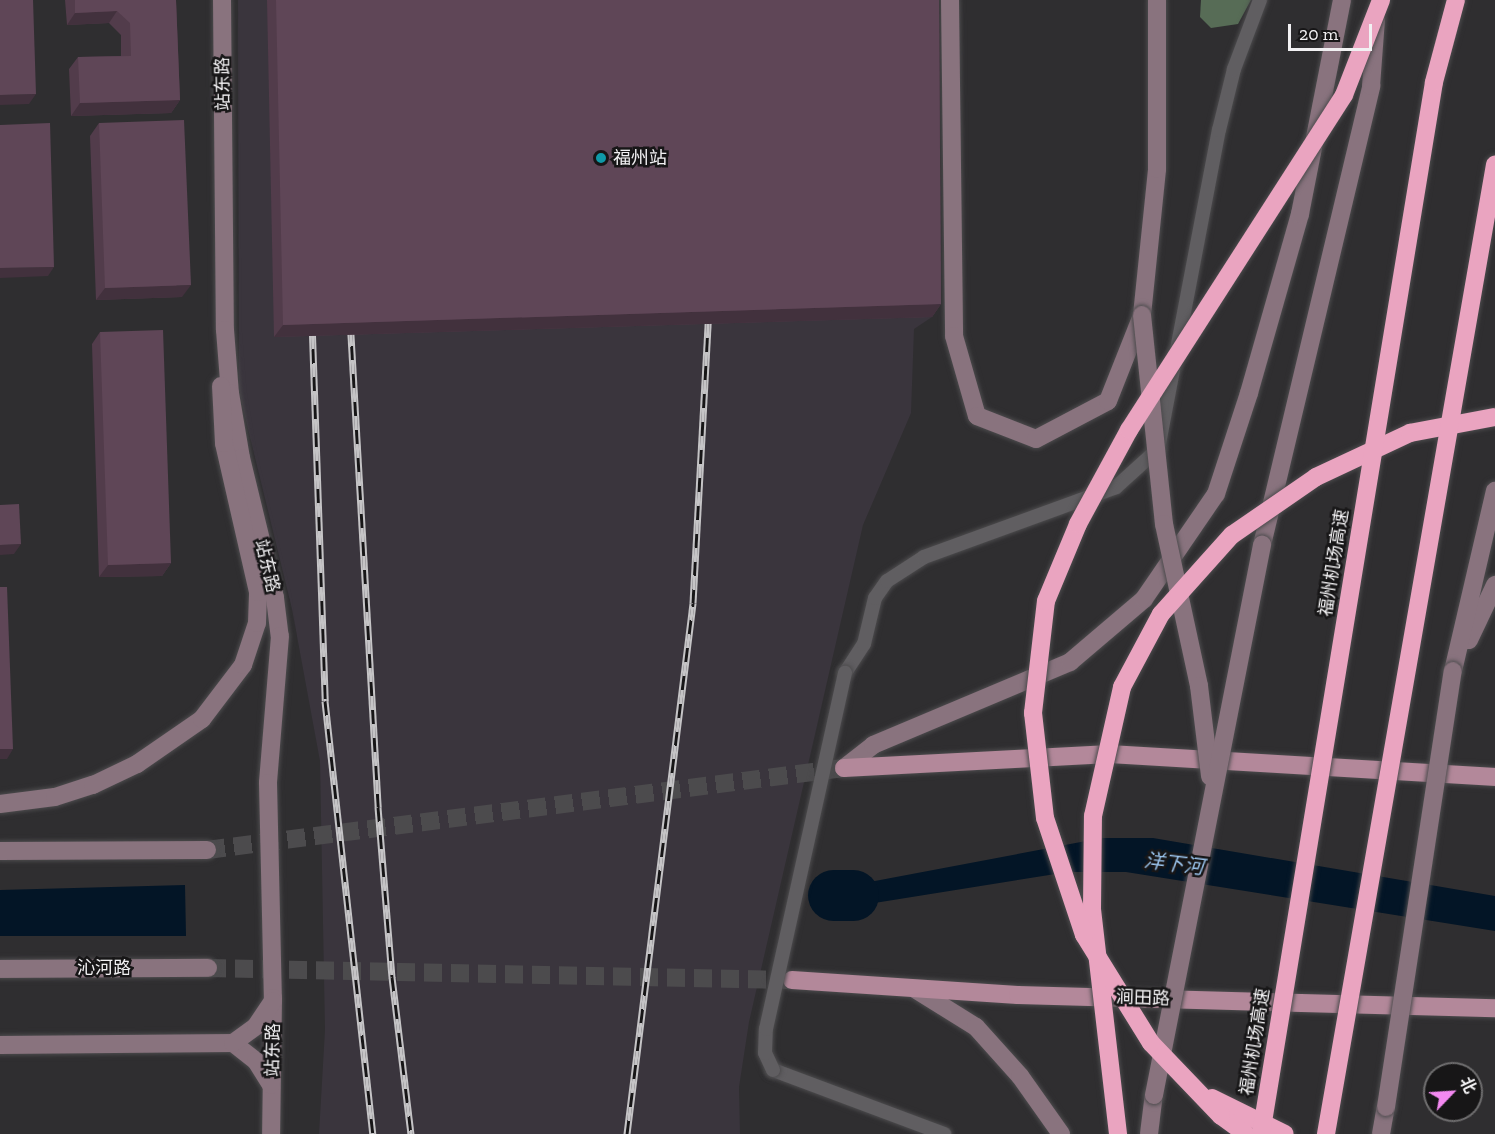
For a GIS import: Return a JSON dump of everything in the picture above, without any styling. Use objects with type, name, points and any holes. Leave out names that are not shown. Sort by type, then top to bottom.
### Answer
[{"type":"highway","points":[[1246,1134],[1196,1091],[1151,1043],[1084,935],[1045,818],[1033,713],[1046,601],[1078,524],[1129,430],[1344,95],[1379,0]]},
{"type":"highway","name":"福州机场高速","points":[[1261,1134],[1434,82],[1456,0]]},
{"type":"highway","points":[[1326,1134],[1495,165]]},
{"type":"highway","points":[[1118,1134],[1092,908],[1092,873],[1093,816],[1122,687],[1161,615],[1233,535],[1316,477],[1410,433],[1495,417]]},
{"type":"highway","points":[[1196,1091],[1285,1134]]},
{"type":"main road","name":"站东路","points":[[222,0],[225,330],[235,426],[275,598],[280,636],[268,783],[273,998],[271,1134]]},
{"type":"main road","points":[[950,0],[954,336],[976,416],[1036,439],[1108,401],[1142,315]]},
{"type":"main road","points":[[1157,0],[1157,169],[1142,315],[1164,524],[1198,686],[1212,793]]},
{"type":"main road","points":[[1342,0],[1300,214],[1250,393],[1216,494],[1144,599],[1070,662],[873,745],[844,768],[1110,754],[1495,777]]},
{"type":"main road","points":[[1149,1134],[1154,1095],[1262,545],[1321,308],[1371,86],[1379,0]]},
{"type":"main road","points":[[0,804],[34,801],[75,791],[112,777],[160,750],[216,704],[253,644],[258,592],[221,424],[225,330]]},
{"type":"main road","points":[[1381,1134],[1453,671],[1495,491]]},
{"type":"main road","points":[[1453,671],[1495,585]]},
{"type":"main road","points":[[0,851],[207,850]]},
{"type":"main road","name":"沁河路","points":[[0,969],[208,968]]},
{"type":"main road","name":"涧田路","points":[[792,980],[915,989],[1495,1008]]},
{"type":"main road","points":[[915,989],[976,1027],[1020,1076],[1061,1134]]},
{"type":"main road","points":[[233,1043],[265,1017],[273,998]]},
{"type":"main road","points":[[0,1045],[233,1043],[256,1060],[272,1086]]},
{"type":"main road","points":[[1386,1107],[1388,1134]]},
{"type":"lane","points":[[944,1134],[772,1070],[765,1053],[766,1029],[845,673],[864,644],[875,598],[887,581],[924,557],[1116,487],[1158,449],[1220,130],[1234,69],[1260,0]]},
{"type":"shaded area","name":"福州站","points":[[238,0],[930,0],[932,317],[914,329],[911,413],[863,525],[749,1022],[739,1087],[740,1134],[319,1134],[325,1030],[320,761],[292,609],[239,392]]},
{"type":"green space","points":[[1201,0],[1251,0],[1238,24],[1211,28],[1200,17]]},
{"type":"water","name":"洋下河","points":[[1102,838],[1153,838],[1495,896],[1495,931],[1126,872],[1068,872],[862,905],[853,895],[859,884]]},
{"type":"water","points":[[185,885],[186,936],[0,936],[0,890]]},
{"type":"building","points":[[0,0],[33,0],[36,94],[0,95]]},
{"type":"building","points":[[75,0],[176,0],[180,100],[80,103],[78,57],[131,56],[130,23],[117,11],[75,13]]},
{"type":"building","name":"福州站","points":[[276,0],[939,0],[941,304],[283,325]]},
{"type":"building","points":[[184,120],[191,285],[105,288],[99,123]]},
{"type":"building","points":[[50,123],[54,267],[0,268],[0,125]]},
{"type":"building","points":[[163,330],[171,563],[108,565],[100,332]]},
{"type":"building","points":[[19,504],[21,544],[0,545],[0,505]]},
{"type":"building","points":[[0,587],[7,587],[13,749],[0,749]]},
{"type":"waterway","points":[[833,895],[853,895]]},
{"type":"tunnel","points":[[207,850],[844,768]]},
{"type":"tunnel","points":[[208,968],[792,980]]},
{"type":"railway","points":[[627,1134],[693,603],[709,306]]},
{"type":"railway","points":[[350,318],[378,807],[392,977],[411,1134]]},
{"type":"railway","points":[[312,321],[325,701],[373,1134]]},
{"type":"place","name":"福州站","points":[[601,158]]}]
